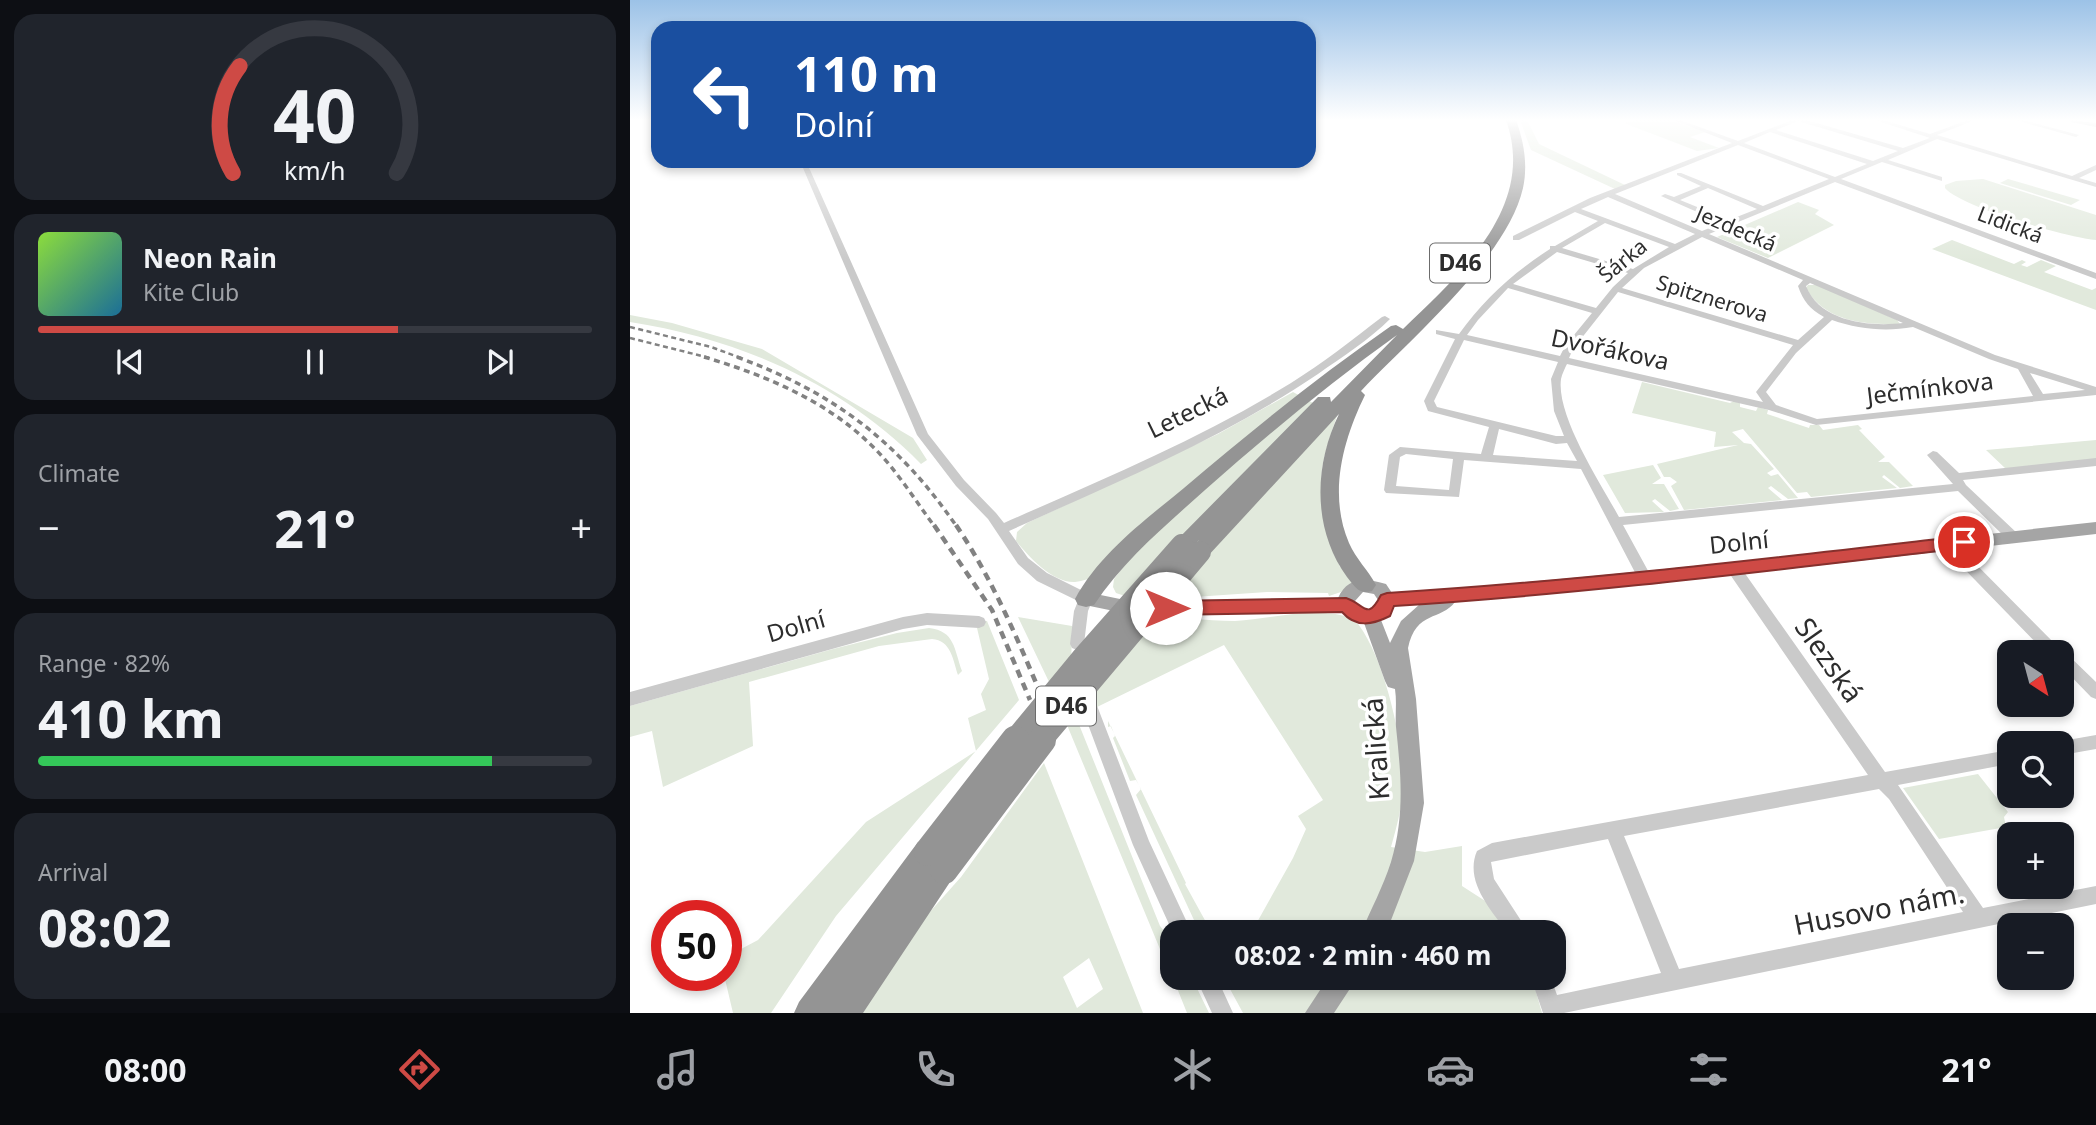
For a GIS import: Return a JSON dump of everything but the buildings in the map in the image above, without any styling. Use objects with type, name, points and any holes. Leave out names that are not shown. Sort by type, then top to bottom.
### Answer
[{"type":"highway","name":"D46","points":[[810,1013],[867,932],[936,861],[1017,768],[1191,548],[1391,324],[1460,264],[1492,218],[1506,185],[1508,167]]},
{"type":"highway","name":"D46","points":[[1191,548],[1259,486],[1469,268],[1504,219],[1514,196],[1519,167]]},
{"type":"highway","points":[[1086,599],[1126,551],[1199,484],[1365,350],[1391,324]]},
{"type":"highway","points":[[1364,585],[1350,567],[1338,538],[1332,518],[1328,480],[1339,428],[1377,365]]},
{"type":"highway","name":"D46","points":[[845,1013],[889,945],[936,861]]},
{"type":"main road","name":"Dolní","points":[[1387,600],[1468,595],[1734,569],[2096,528]]},
{"type":"main road","points":[[1364,585],[1380,589],[1387,600],[1384,611],[1371,617],[1355,615],[1346,605],[1346,597],[1351,590],[1364,585]]},
{"type":"main road","name":"Kralická","points":[[1379,920],[1396,882],[1411,824],[1413,784],[1406,724],[1406,698],[1398,651],[1402,634],[1409,623],[1425,609],[1468,595]]},
{"type":"main road","points":[[1086,599],[1114,604]]},
{"type":"main road","points":[[1166,608],[1346,605]]},
{"type":"main road","points":[[1371,617],[1394,675],[1406,724]]},
{"type":"main road","points":[[1318,1013],[1335,990]]},
{"type":"street","points":[[1516,239],[1574,209],[1678,167]]},
{"type":"street","name":"Lidická","points":[[1807,167],[2096,276]]},
{"type":"street","name":"Šárka","points":[[1645,578],[1571,439],[1559,411],[1556,390],[1562,361],[1568,348],[1616,289],[1634,272],[1674,246],[1866,167]]},
{"type":"street","points":[[1897,167],[1939,179]]},
{"type":"street","points":[[2037,167],[2096,185]]},
{"type":"street","points":[[2073,178],[2095,167]]},
{"type":"street","points":[[806,168],[918,428],[960,484],[992,516],[1017,555],[1034,571],[1086,599],[1081,611],[1077,644]]},
{"type":"street","points":[[1679,174],[1764,209]]},
{"type":"street","points":[[1669,198],[1707,186]]},
{"type":"street","name":"Jezdecká","points":[[1611,195],[1992,357],[2096,391]]},
{"type":"street","points":[[1669,198],[1729,223]]},
{"type":"street","points":[[1574,209],[1674,246]]},
{"type":"street","points":[[1571,439],[1556,439],[1432,409],[1429,401],[1461,338],[1506,285],[1553,248],[1603,221]]},
{"type":"street","points":[[1553,248],[1634,272]]},
{"type":"street","name":"Jezdecká","points":[[1808,279],[1802,286],[1806,298],[1831,316],[1874,327],[1902,327],[1913,324]]},
{"type":"street","points":[[1506,285],[1596,311]]},
{"type":"street","name":"Spitznerova","points":[[1616,289],[1797,343]]},
{"type":"street","points":[[1772,407],[1761,392],[1797,343],[1831,316]]},
{"type":"street","name":"Letecká","points":[[1000,530],[1245,415],[1391,324]]},
{"type":"street","name":"Dvořákova","points":[[1439,332],[1772,407]]},
{"type":"street","points":[[2022,366],[2040,398]]},
{"type":"street","name":"Ječmínkova","points":[[1772,407],[1820,423],[2096,391]]},
{"type":"street","points":[[1486,458],[1495,425]]},
{"type":"street","points":[[1459,456],[1455,494],[1390,490],[1395,455],[1399,451],[1586,466]]},
{"type":"street","points":[[1933,455],[2014,537]]},
{"type":"street","name":"Dolní","points":[[1614,522],[1958,482],[2096,462]]},
{"type":"street","points":[[1948,544],[2043,640]]},
{"type":"street","name":"Slezská","points":[[1734,569],[1881,780]]},
{"type":"street","name":"Dolní","points":[[630,699],[903,623],[927,619],[979,622]]},
{"type":"street","points":[[2074,670],[2096,692]]},
{"type":"street","points":[[1088,703],[1138,835],[1177,920]]},
{"type":"street","points":[[2074,746],[2096,742]]},
{"type":"street","points":[[1511,920],[1486,886],[1480,872],[1483,857],[1492,852],[1997,759]]},
{"type":"street","points":[[1881,780],[1895,793],[1978,918]]},
{"type":"street","points":[[1613,831],[1673,979]]},
{"type":"street","name":"Husovo nám.","points":[[1553,1010],[1673,979],[2096,895]]},
{"type":"street","points":[[1212,990],[1223,1013]]},
{"type":"street","points":[[1546,990],[1553,1010]]},
{"type":"shaded area","points":[[1568,167],[1588,167],[1625,185],[1615,189]]},
{"type":"shaded area","points":[[1983,179],[2096,215],[2096,240],[2041,228],[1993,212],[1955,196],[1945,188],[1945,185],[1956,181]]},
{"type":"shaded area","points":[[2008,179],[2080,200],[2071,205],[2000,183]]},
{"type":"shaded area","points":[[1798,202],[1819,210],[1815,214],[1834,225],[1768,258],[1717,237]]},
{"type":"shaded area","points":[[1952,240],[2014,264],[2022,260],[2026,262],[2021,265],[2027,267],[2041,260],[2056,266],[2044,272],[2092,290],[2096,288],[2096,310],[1932,249]]},
{"type":"shaded area","points":[[1808,285],[1817,285],[1897,320],[1900,324],[1873,324],[1835,315],[1814,299],[1806,288]]},
{"type":"shaded area","points":[[630,315],[672,323],[762,349],[913,438],[927,460],[921,464],[858,410],[787,369],[710,340],[630,322]]},
{"type":"shaded area","points":[[1642,382],[1730,403],[1734,401],[1740,403],[1740,407],[1756,411],[1758,407],[1768,410],[1767,414],[1809,428],[1810,425],[1819,425],[1823,430],[1858,425],[1862,429],[1859,430],[1885,457],[1878,462],[1889,462],[1913,486],[1900,488],[1884,475],[1882,477],[1897,488],[1811,497],[1807,492],[1797,493],[1743,429],[1732,432],[1744,443],[1751,444],[1774,469],[1767,473],[1771,476],[1778,474],[1798,498],[1788,499],[1771,486],[1768,488],[1782,500],[1684,510],[1671,486],[1677,482],[1670,477],[1664,477],[1657,464],[1738,445],[1714,447],[1716,432],[1632,413]]},
{"type":"shaded area","points":[[1293,392],[1337,416],[1322,469],[1322,491],[1340,567],[1344,567],[1355,581],[1341,592],[1329,596],[1328,593],[1267,592],[1165,599],[1125,596],[1116,593],[1113,587],[1114,579],[1124,566],[1087,579],[1067,581],[1042,568],[1016,541],[1017,532],[1027,523],[1218,434]]},
{"type":"shaded area","points":[[2096,440],[2096,460],[2006,469],[1986,450]]},
{"type":"shaded area","points":[[1653,465],[1661,478],[1652,484],[1664,484],[1679,509],[1670,511],[1655,499],[1652,501],[1664,512],[1625,513],[1603,475]]},
{"type":"shaded area","points":[[1148,613],[1235,621],[1325,613],[1354,619],[1374,652],[1382,673],[1399,743],[1403,791],[1391,847],[1425,852],[1462,846],[1462,886],[1493,906],[1502,920],[1258,920],[1306,829],[1298,816],[1323,800],[1224,645],[1097,707],[1088,668],[1089,642],[1093,630],[1101,622],[1127,614]]},
{"type":"shaded area","points":[[1018,617],[1072,626],[1071,671],[1078,722],[1160,926],[1160,949],[1050,684]]},
{"type":"shaded area","points":[[987,621],[1019,700],[976,751],[968,718],[986,710],[981,694],[989,679],[977,628],[979,622]]},
{"type":"shaded area","points":[[929,628],[949,637],[962,671],[958,675],[947,647],[932,639],[879,646],[749,682],[753,746],[663,787],[652,731],[630,737],[630,706],[833,649]]},
{"type":"shaded area","points":[[1114,733],[1139,786],[1136,780],[1130,781],[1113,738]]},
{"type":"shaded area","points":[[976,751],[836,916],[771,1013],[733,1013],[728,991],[742,991],[742,948],[758,940],[866,822]]},
{"type":"shaded area","points":[[1044,763],[1143,1013],[862,1013],[920,923],[961,877]],"holes":[[[1089,958],[1103,989],[1077,1008],[1063,977]]]},
{"type":"shaded area","points":[[1978,774],[1997,798],[1997,808],[2005,808],[2008,812],[2004,817],[2005,822],[1997,822],[1997,829],[1939,839],[1903,788]]},
{"type":"shaded area","points":[[1141,789],[1205,920],[1194,920],[1136,795]]},
{"type":"shaded area","points":[[1178,990],[1198,990],[1209,1013],[1187,1013]]},
{"type":"shaded area","points":[[1231,990],[1535,990],[1542,1013],[1243,1013]]},
{"type":"railway","points":[[630,327],[711,347],[741,358]]},
{"type":"railway","points":[[630,338],[710,358]]},
{"type":"railway","points":[[704,357],[770,380],[833,414],[869,443],[887,462],[935,527]]},
{"type":"railway","points":[[737,357],[804,387],[861,423],[911,469],[957,527]]},
{"type":"railway","points":[[934,525],[992,610],[1030,700]]},
{"type":"railway","points":[[956,525],[991,585],[1039,690]]},
{"type":"route","points":[[1166,608],[1346,605],[1355,615],[1371,617],[1384,611],[1387,600],[1468,595],[1712,571],[1964,542]]}]
